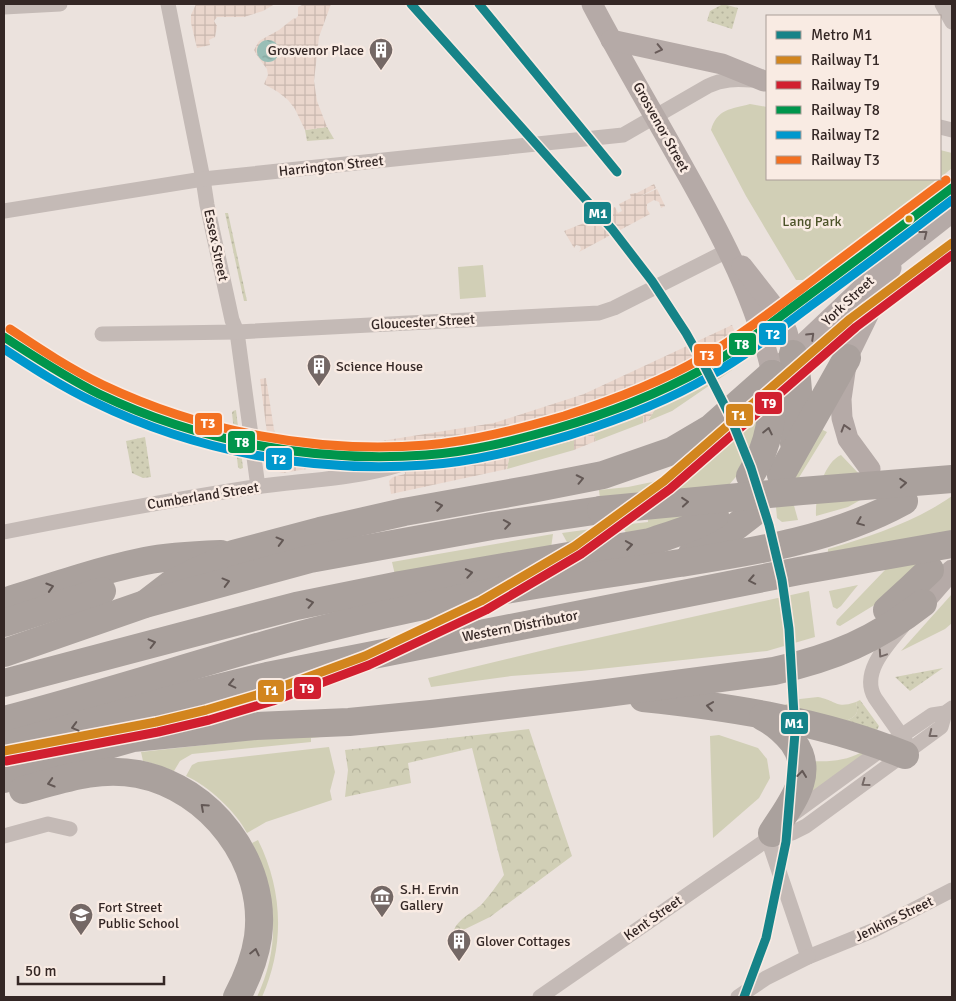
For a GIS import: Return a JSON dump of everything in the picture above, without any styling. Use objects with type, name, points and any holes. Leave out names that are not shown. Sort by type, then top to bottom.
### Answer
[{"type":"highway","points":[[793,354],[798,377],[798,414],[793,449],[784,469],[847,358]]},
{"type":"highway","points":[[750,476],[767,439],[774,392],[772,374]]},
{"type":"highway","points":[[4,624],[23,620],[134,607],[171,584],[233,554],[394,514],[532,489],[611,472],[672,451],[692,440],[711,428],[772,374]]},
{"type":"highway","points":[[4,653],[134,607],[310,559],[492,526],[601,510],[802,491],[952,480]]},
{"type":"highway","points":[[4,720],[63,705],[270,644],[363,620],[535,584],[726,556],[803,540],[845,528],[904,501]]},
{"type":"highway","points":[[623,571],[684,558],[712,545],[756,511]]},
{"type":"highway","points":[[4,683],[296,606],[371,590],[650,542],[701,524],[715,515]]},
{"type":"highway","name":"Western Distributor","points":[[4,746],[189,694],[267,676],[799,571],[952,544]]},
{"type":"highway","points":[[4,602],[145,561],[186,556],[233,554]]},
{"type":"highway","points":[[4,624],[149,576],[186,556]]},
{"type":"highway","points":[[256,726],[345,712],[780,658],[820,646],[864,625],[941,570]]},
{"type":"highway","points":[[4,779],[70,756],[133,738],[256,726],[349,722],[478,709],[746,675],[799,665],[834,655],[857,645],[903,619],[923,602]]},
{"type":"highway","points":[[4,700],[115,653]]},
{"type":"highway","points":[[599,694],[696,704],[758,714],[900,747]]},
{"type":"highway","points":[[758,714],[772,721],[790,738],[799,753],[803,767],[799,788],[770,836]]},
{"type":"highway","points":[[4,796],[86,773],[106,772],[137,774],[159,780],[180,790],[200,803],[218,820],[244,857],[252,875],[256,894],[259,916],[255,955],[249,973],[237,997]]},
{"type":"street","points":[[4,7],[60,4]]},
{"type":"street","name":"Essex Street","points":[[168,4],[207,205],[230,311],[237,332],[258,487]]},
{"type":"street","name":"Grosvenor Street","points":[[592,4],[729,250],[764,339],[772,374]]},
{"type":"street","points":[[942,4],[952,22]]},
{"type":"street","points":[[612,40],[722,64],[766,81]]},
{"type":"street","name":"Harrington Street","points":[[4,211],[203,179],[622,135],[719,81],[732,78],[766,81]]},
{"type":"street","name":"York Street","points":[[772,374],[896,256],[952,212]]},
{"type":"street","name":"Grosvenor Street","points":[[729,250],[772,302],[787,332],[793,354]]},
{"type":"street","name":"Gloucester Street","points":[[102,334],[237,332],[599,313],[614,308],[729,250]]},
{"type":"street","points":[[870,469],[848,439],[842,418],[841,399],[847,358],[896,256]]},
{"type":"street","name":"Cumberland Street","points":[[4,532],[102,513],[258,487],[370,473],[402,464]]},
{"type":"street","points":[[900,747],[873,694],[870,686],[870,675],[894,637],[923,602],[941,570]]},
{"type":"street","name":"Kent Street","points":[[770,836],[786,835],[802,829],[900,747],[932,714],[949,710]]},
{"type":"street","name":"Kent Street","points":[[540,997],[770,836],[793,814],[900,747]]},
{"type":"street","points":[[4,836],[48,824],[70,829]]},
{"type":"street","points":[[738,997],[766,978],[808,957],[770,836]]},
{"type":"street","name":"Jenkins Street","points":[[808,957],[872,931],[952,890]]},
{"type":"green space","points":[[723,4],[738,8],[732,29],[707,21],[710,11]]},
{"type":"green space","name":"Lang Park","points":[[750,104],[766,107],[766,180],[937,180],[803,280],[796,280],[746,196],[711,130],[717,118],[731,109]]},
{"type":"green space","points":[[327,127],[334,139],[307,141],[305,130]]},
{"type":"green space","points":[[941,150],[952,153],[952,168],[941,177]]},
{"type":"green space","points":[[225,213],[228,213],[247,301],[244,301]]},
{"type":"green space","points":[[483,265],[486,297],[460,299],[458,267]]},
{"type":"green space","points":[[738,340],[738,356],[732,370],[672,411],[648,421],[661,399],[722,355]]},
{"type":"green space","points":[[236,410],[243,468],[240,469],[238,467],[232,413]]},
{"type":"green space","points":[[643,414],[643,423],[596,441],[592,430],[601,427],[602,424],[626,415],[626,420]]},
{"type":"green space","points":[[754,418],[759,423],[741,471],[721,494],[677,523],[627,534],[621,525],[648,522],[646,493],[600,499],[599,490],[652,482],[707,455]]},
{"type":"green space","points":[[821,429],[827,432],[795,484],[793,502],[798,520],[782,522],[777,518],[776,507]]},
{"type":"green space","points":[[145,437],[151,477],[143,478],[132,473],[126,441]]},
{"type":"green space","points":[[555,437],[552,446],[574,440],[574,450],[507,469],[510,453],[525,449],[525,446],[530,447],[534,443]]},
{"type":"green space","points":[[841,455],[861,476],[878,490],[848,507],[816,516],[821,482],[829,465]]},
{"type":"green space","points":[[952,496],[952,532],[899,590],[840,626],[837,625],[837,620],[885,570],[887,561],[828,554],[828,549],[908,521]]},
{"type":"green space","points":[[606,527],[608,537],[568,544],[562,533]]},
{"type":"green space","points":[[553,534],[551,548],[395,575],[392,562]]},
{"type":"green space","points":[[858,585],[841,606],[837,609],[833,607],[829,591]]},
{"type":"green space","points":[[809,591],[815,637],[767,651],[581,671],[511,676],[431,687],[428,678],[557,647]]},
{"type":"green space","points":[[952,594],[952,623],[945,629],[901,651]]},
{"type":"green space","points":[[943,668],[910,691],[895,677]]},
{"type":"green space","points":[[818,697],[840,705],[856,702],[856,714],[846,721],[779,707],[800,699]]},
{"type":"green space","points":[[860,700],[879,726],[877,730],[846,721],[856,714],[856,702]]},
{"type":"green space","points":[[529,729],[572,856],[490,917],[453,935],[460,921],[482,904],[504,875],[472,748],[408,763],[411,783],[345,797],[348,770],[345,750]]},
{"type":"green space","points":[[330,731],[329,736],[311,738],[311,742],[192,754],[180,761],[174,771],[143,761],[141,752]]},
{"type":"green space","points":[[719,735],[758,748],[767,759],[770,778],[759,798],[713,838],[710,736]]},
{"type":"green space","points":[[329,747],[335,772],[330,791],[332,800],[266,822],[247,833],[221,800],[195,780],[186,776],[192,765],[198,762]]},
{"type":"green space","points":[[862,752],[865,754],[812,793],[811,761],[837,760]]},
{"type":"green space","points":[[258,840],[272,878],[278,918],[275,958],[262,997],[257,997],[270,958],[273,920],[266,882],[252,843]]},
{"type":"shaded area","points":[[196,4],[275,4],[263,11],[244,17],[217,17],[214,21],[217,26],[215,37],[209,40],[210,45],[197,48],[191,23],[191,15]]},
{"type":"shaded area","points":[[304,4],[331,4],[319,37],[314,81],[317,101],[327,127],[305,130],[295,109],[288,100],[264,84],[268,75],[267,69],[254,50],[259,41],[295,19],[298,16],[298,7]]},
{"type":"shaded area","points":[[654,184],[656,188],[639,197],[657,189],[665,206],[661,208],[659,202],[654,200],[647,204],[650,214],[579,252],[580,246],[576,245],[574,248],[564,231],[589,221],[589,218],[615,207],[618,213],[622,211],[619,204],[631,198],[630,194],[637,193]]},
{"type":"shaded area","points":[[732,325],[738,340],[722,355],[661,399],[648,421],[643,423],[643,415],[626,420],[626,415],[603,424],[592,431],[596,441],[574,450],[574,440],[552,446],[554,438],[534,443],[531,437],[526,436],[525,449],[510,453],[507,469],[391,494],[389,481],[393,477],[405,474],[402,453],[283,473],[271,470],[266,459],[266,457],[270,456],[260,379],[266,378],[278,455],[284,460],[357,449],[381,444],[381,441],[494,423],[584,394]]},
{"type":"water","points":[[268,40],[276,43],[279,51],[276,59],[268,62],[260,59],[257,51],[260,43]]},
{"type":"metro line","name":"M1","points":[[411,4],[612,229],[652,281],[686,333],[704,365],[730,416],[751,468],[769,525],[782,580],[789,629],[795,733],[786,842],[766,938],[744,997]]},
{"type":"metro line","name":"M1","points":[[479,4],[617,172]]},
{"type":"rail line","name":"T3","points":[[10,329],[67,366],[103,385],[141,401],[220,427],[261,436],[344,446],[386,447],[461,441],[513,430],[564,416],[617,398],[686,367],[717,349],[761,319],[946,180]]},
{"type":"rail line","name":"T8","points":[[4,337],[62,374],[99,394],[137,411],[217,437],[258,446],[342,456],[384,457],[459,451],[523,438],[594,417],[651,395],[705,368],[756,334],[952,188]]},
{"type":"rail line","name":"T2","points":[[4,349],[59,384],[94,402],[173,434],[214,446],[298,462],[341,466],[383,467],[462,461],[516,450],[588,429],[641,410],[693,385],[761,343],[952,200]]},
{"type":"rail line","name":"T1","points":[[4,751],[156,722],[206,710],[270,691],[365,656],[481,601],[575,546],[664,481],[850,319],[952,243]]},
{"type":"rail line","name":"T9","points":[[6,761],[158,732],[209,720],[273,701],[369,665],[486,610],[581,554],[670,489],[856,327],[952,255]]},
{"type":"place","name":"Grosvenor Place","points":[[381,71]]},
{"type":"place","name":"Science House","points":[[319,387]]},
{"type":"place","name":"S.H. Ervin Gallery","points":[[382,918]]},
{"type":"place","name":"Fort Street Public School","points":[[81,936]]},
{"type":"place","name":"Glover Cottages","points":[[459,962]]}]
